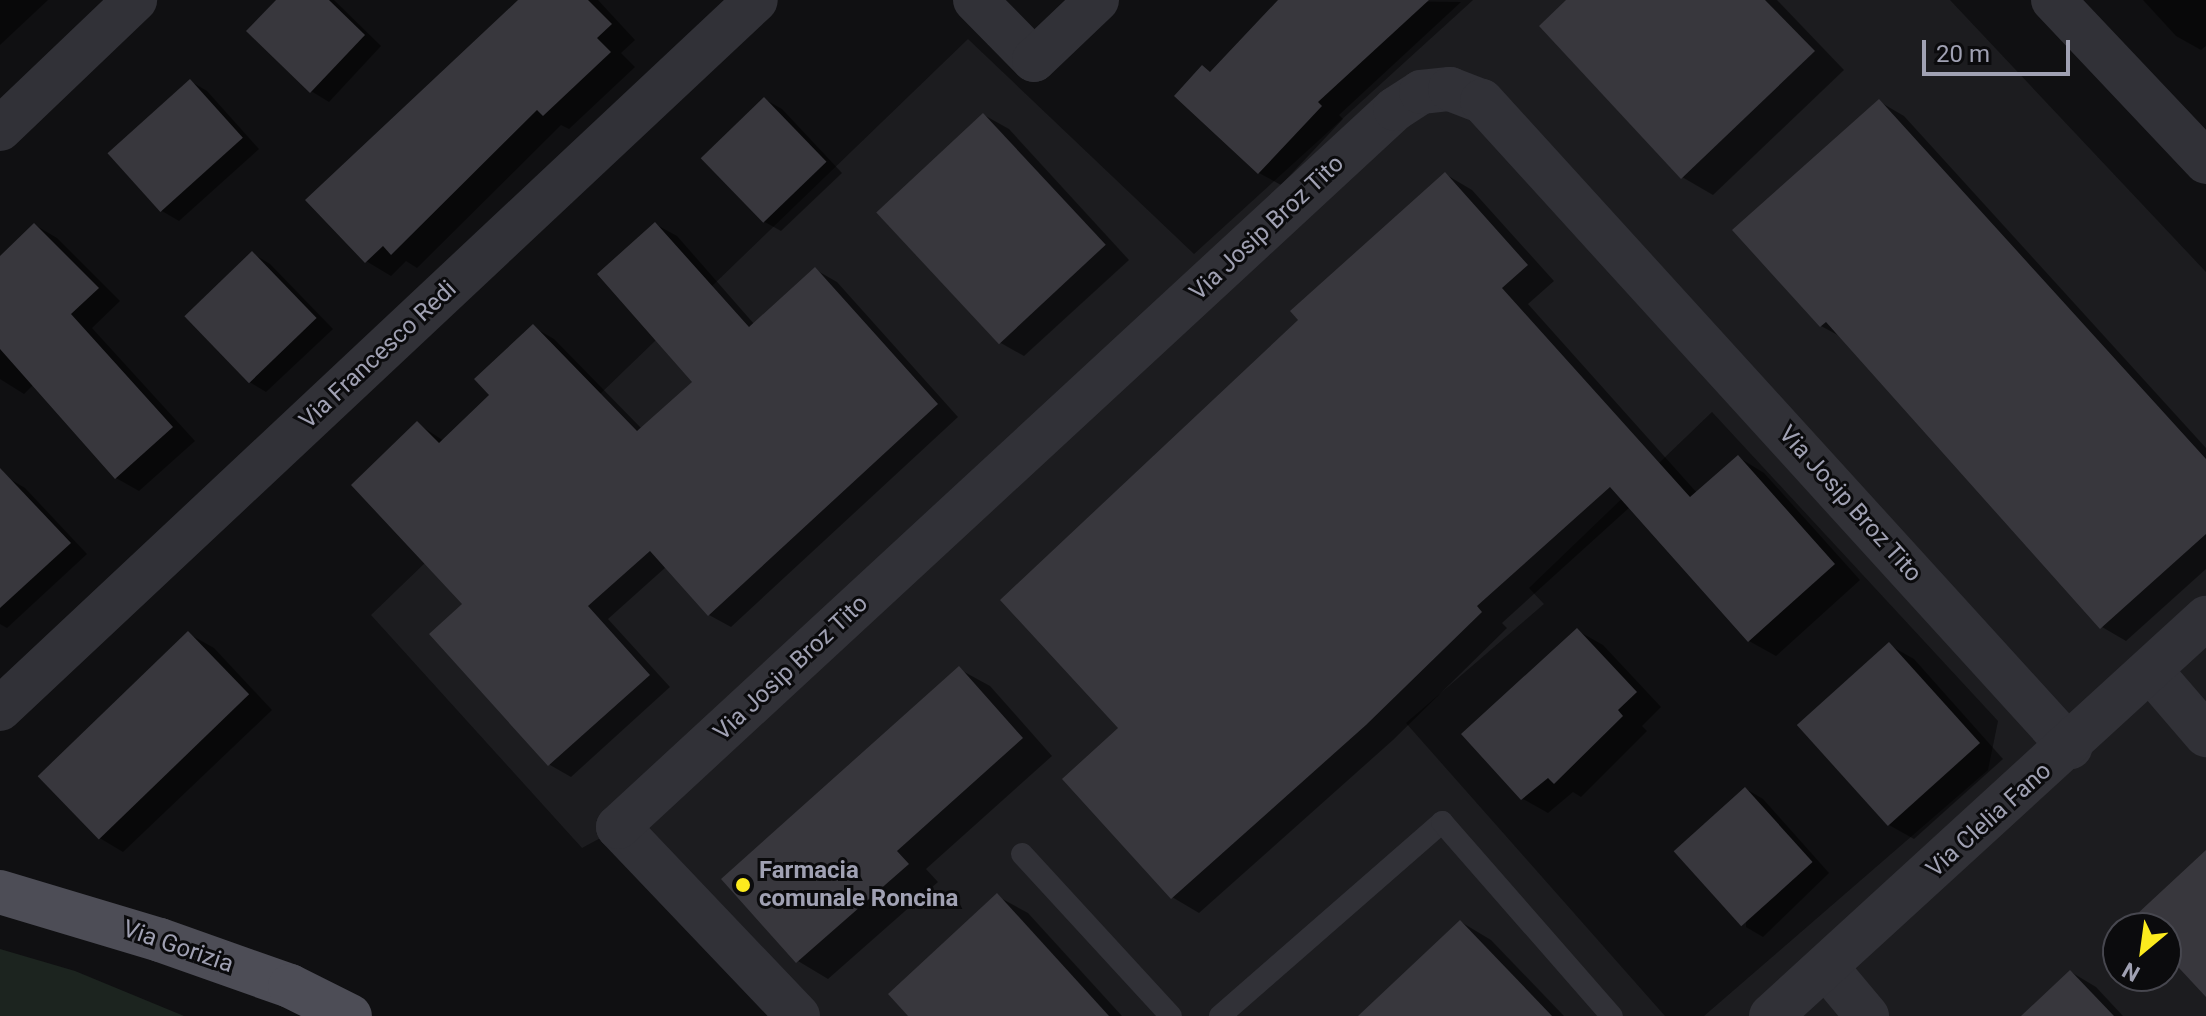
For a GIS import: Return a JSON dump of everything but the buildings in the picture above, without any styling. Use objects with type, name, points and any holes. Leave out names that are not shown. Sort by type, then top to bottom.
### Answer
[{"type":"main road","name":"Via Gorizia","points":[[0,892],[175,945],[290,986],[350,1016]]},
{"type":"street","points":[[0,129],[135,0]]},
{"type":"street","name":"Via Francesco Redi","points":[[0,709],[756,0]]},
{"type":"street","points":[[975,0],[1034,60],[1097,0]]},
{"type":"street","points":[[2053,0],[2206,162]]},
{"type":"street","name":"Via Josip Broz Tito","points":[[798,1016],[618,827],[1395,109],[1421,92],[1450,89],[1491,109],[2070,747]]},
{"type":"street","name":"Via Clelia Fano","points":[[1771,1016],[2070,747],[2206,618]]},
{"type":"street","points":[[2150,670],[2206,735]]},
{"type":"street","points":[[1826,967],[1867,1016]]},
{"type":"lane","points":[[1220,1016],[1442,822],[1612,1016]]},
{"type":"lane","points":[[1022,854],[1171,1016]]},
{"type":"shaded area","points":[[1473,0],[1950,0],[2206,272],[2206,1016],[1704,1016],[1988,770],[1998,721],[1712,412],[1529,588],[1544,604],[1406,723],[1665,1016],[798,1016],[619,828],[582,848],[371,615],[968,39],[1194,254]]},
{"type":"shaded area","points":[[0,949],[75,971],[184,1016],[0,1016]]},
{"type":"place","name":"Farmacia comunale Roncina","points":[[743,885]]}]
